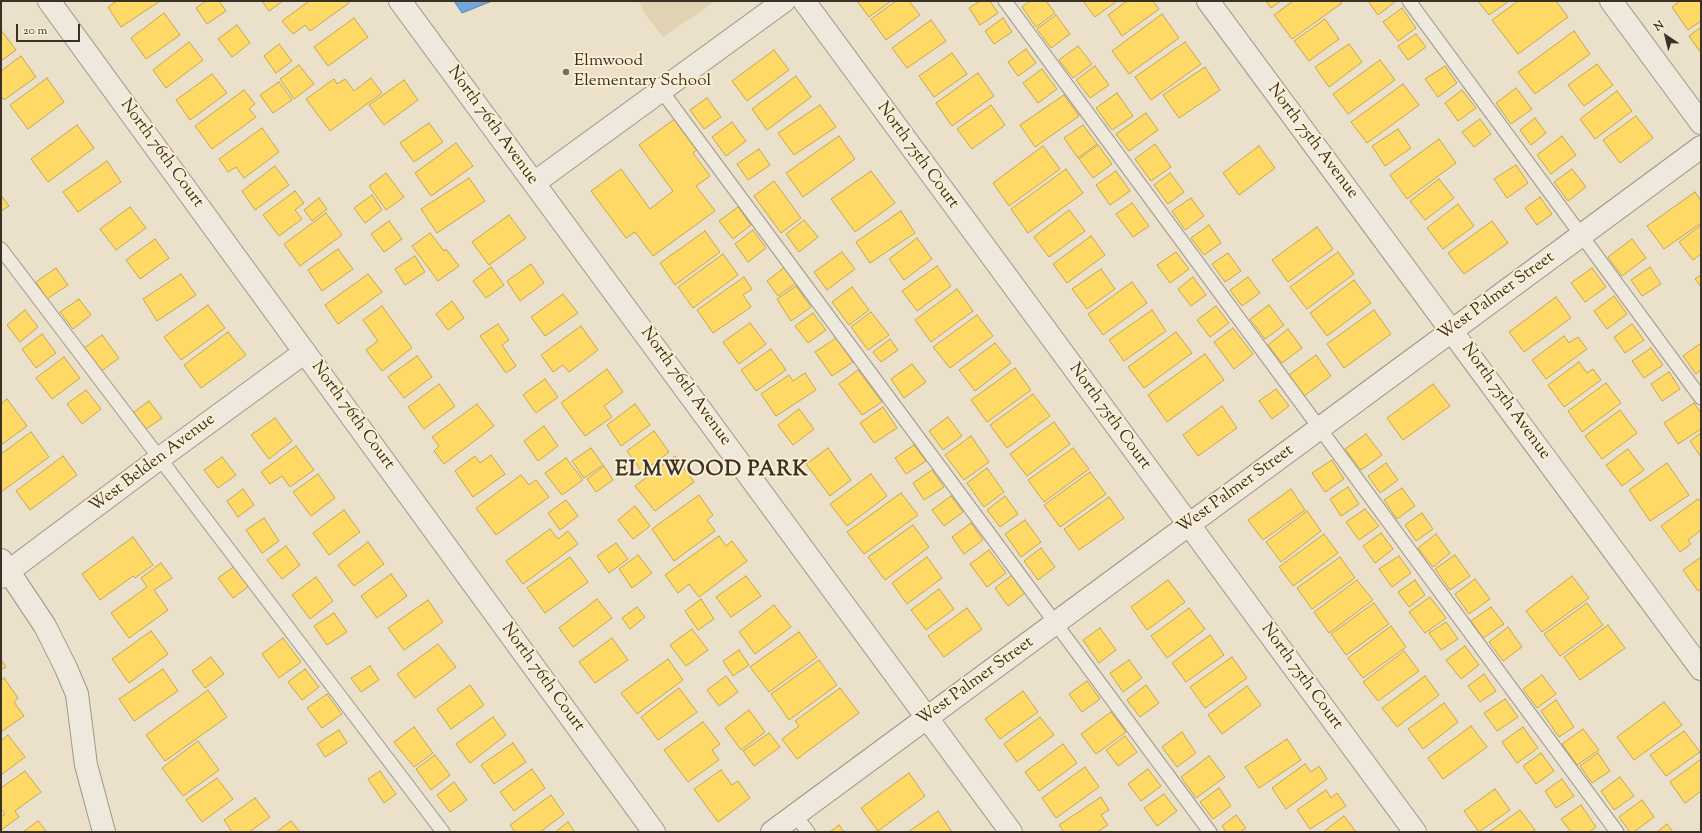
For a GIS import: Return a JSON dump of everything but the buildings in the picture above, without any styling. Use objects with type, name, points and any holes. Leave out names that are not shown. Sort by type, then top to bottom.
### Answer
[{"type":"street","name":"North 76th Court","points":[[49,1],[654,832]]},
{"type":"street","name":"North 76th Avenue","points":[[400,1],[1012,832]]},
{"type":"street","points":[[534,183],[784,1]]},
{"type":"street","name":"North 75th Court","points":[[804,1],[1415,832]]},
{"type":"street","name":"North 75th Avenue","points":[[1208,1],[1701,669]]},
{"type":"street","points":[[1611,1],[1701,123]]},
{"type":"street","name":"West Palmer Street","points":[[772,832],[1701,147]]},
{"type":"street","name":"West Belden Avenue","points":[[4,569],[305,352]]},
{"type":"street","points":[[4,569],[45,626],[77,694],[86,765],[104,832]]},
{"type":"lane","points":[[1005,1],[1617,832]]},
{"type":"lane","points":[[1410,1],[1701,398]]},
{"type":"lane","points":[[661,90],[1210,832]]},
{"type":"lane","points":[[1,249],[443,832]]},
{"type":"lane","points":[[795,815],[808,832]]},
{"type":"shaded area","points":[[638,1],[716,1],[663,37],[645,14]]},
{"type":"place","name":"Elmwood Elementary School","points":[[566,72]]},
{"type":"district","name":"ELMWOOD PARK","points":[[712,471]]}]
